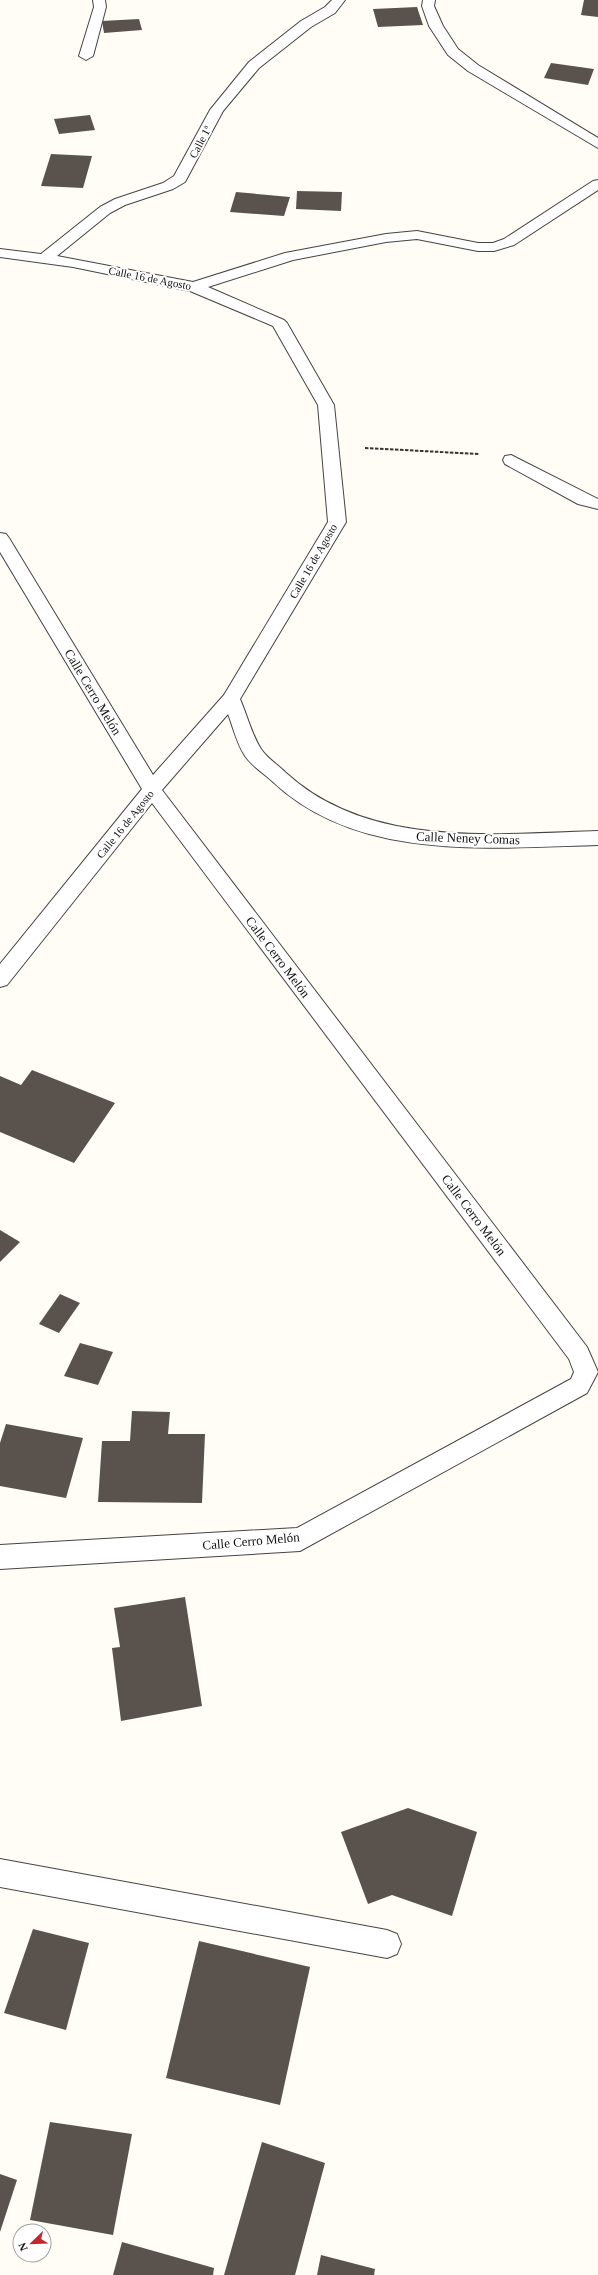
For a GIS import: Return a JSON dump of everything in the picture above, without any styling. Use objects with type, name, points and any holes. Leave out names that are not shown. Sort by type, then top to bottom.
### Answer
[{"type":"street","points":[[86,56],[100,7],[99,0]]},
{"type":"street","name":"Calle 1ª","points":[[44,259],[105,210],[120,202],[168,186],[180,179],[217,110],[254,65],[306,24],[330,10],[339,0]]},
{"type":"street","points":[[429,0],[428,6],[436,26],[453,52],[473,68],[598,144]]},
{"type":"street","points":[[194,287],[290,256],[386,238],[417,235],[478,247],[494,246],[509,242],[598,184]]},
{"type":"street","name":"Calle 16 de Agosto","points":[[0,253],[44,259],[194,287],[279,322],[326,405],[337,522],[231,699],[174,762],[0,979]]},
{"type":"street","points":[[511,460],[584,500],[598,504]]},
{"type":"street","name":"Calle Cerro Melón","points":[[0,538],[152,790],[579,1354],[586,1372],[579,1386],[300,1539],[0,1557]]},
{"type":"street","name":"Calle Neney Comas","points":[[231,699],[253,753],[297,794],[345,820],[414,837],[504,841],[598,838]]},
{"type":"street","points":[[0,1873],[387,1944]]},
{"type":"path","points":[[330,447],[475,453],[511,460]]},
{"type":"building","points":[[584,0],[598,0],[598,17],[581,15]]},
{"type":"building","points":[[417,7],[423,25],[378,27],[373,9]]},
{"type":"building","points":[[139,19],[142,30],[104,33],[102,21]]},
{"type":"building","points":[[551,63],[594,69],[588,85],[544,78]]},
{"type":"building","points":[[90,115],[95,130],[59,134],[54,119]]},
{"type":"building","points":[[51,154],[92,156],[83,188],[41,186]]},
{"type":"building","points":[[297,191],[342,192],[341,211],[296,209]]},
{"type":"building","points":[[236,192],[290,197],[284,216],[230,212]]},
{"type":"building","points":[[32,1070],[115,1103],[74,1163],[0,1132],[0,1076],[21,1085]]},
{"type":"building","points":[[0,1230],[20,1242],[0,1262]]},
{"type":"building","points":[[60,1294],[80,1303],[59,1333],[39,1324]]},
{"type":"building","points":[[80,1343],[113,1352],[98,1385],[64,1376]]},
{"type":"building","points":[[132,1411],[170,1412],[168,1434],[205,1434],[202,1503],[98,1502],[102,1441],[130,1441]]},
{"type":"building","points":[[6,1424],[83,1438],[66,1498],[0,1486],[0,1443]]},
{"type":"building","points":[[185,1597],[202,1706],[121,1721],[112,1648],[120,1647],[114,1608]]},
{"type":"building","points":[[408,1808],[477,1832],[452,1916],[392,1895],[368,1904],[341,1832]]},
{"type":"building","points":[[33,1929],[89,1943],[66,2030],[4,2013]]},
{"type":"building","points":[[199,1941],[310,1967],[280,2105],[166,2078]]},
{"type":"building","points":[[50,2122],[132,2134],[113,2235],[30,2220]]},
{"type":"building","points":[[262,2142],[325,2163],[295,2275],[224,2275]]},
{"type":"building","points":[[0,2174],[17,2180],[0,2232]]},
{"type":"building","points":[[122,2242],[214,2268],[213,2275],[113,2275]]},
{"type":"building","points":[[321,2255],[375,2269],[374,2275],[317,2275]]}]
